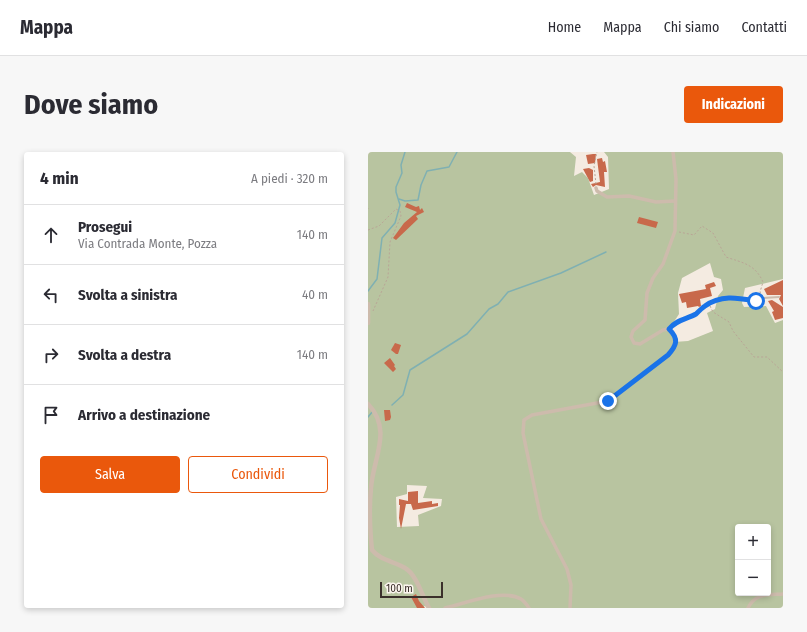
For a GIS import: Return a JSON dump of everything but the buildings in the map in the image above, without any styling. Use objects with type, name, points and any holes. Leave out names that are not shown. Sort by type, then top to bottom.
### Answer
[{"type":"street","points":[[570,608],[571,585],[567,568],[541,519],[523,433],[524,420],[532,415],[608,401],[668,355],[676,346],[676,340],[669,329],[662,330],[640,344],[637,344],[632,340],[633,331],[644,320],[648,293],[653,278],[663,264],[675,231],[676,179],[673,152]]},
{"type":"street","points":[[596,188],[597,191],[607,197],[629,196],[656,202],[675,201]]},
{"type":"street","points":[[368,304],[369,321]]},
{"type":"street","points":[[368,404],[380,421],[380,452],[372,473],[370,490],[372,550],[382,558],[406,568],[412,575],[429,608]]},
{"type":"street","points":[[748,608],[753,599],[759,596],[783,594]]},
{"type":"street","points":[[445,608],[499,595],[522,599],[529,608]]},
{"type":"lane","points":[[669,329],[675,323],[695,314],[709,303],[722,298],[736,298],[756,301],[763,298],[779,297]]},
{"type":"path","points":[[596,188],[594,166],[597,152]]},
{"type":"path","points":[[368,230],[379,226],[396,209],[400,211],[400,216],[390,242],[388,277],[369,321]]},
{"type":"path","points":[[675,231],[694,235],[702,226],[713,233],[726,256],[748,264],[758,272],[763,282],[760,292],[763,298]]},
{"type":"path","points":[[709,303],[713,312],[729,322],[733,331],[754,357],[767,356],[783,372]]},
{"type":"green space","points":[[368,152],[570,152],[576,157],[574,176],[582,172],[588,178],[594,195],[609,189],[608,157],[604,152],[783,152],[783,279],[745,288],[742,303],[744,307],[766,306],[775,323],[783,320],[783,608],[427,608],[425,606],[421,608],[368,608]],"holes":[[[710,263],[714,277],[721,279],[723,290],[718,296],[715,309],[707,313],[713,331],[688,341],[674,342],[674,337],[668,331],[679,314],[678,293],[682,278]],[[407,485],[427,486],[423,498],[442,499],[441,506],[418,515],[419,526],[397,527],[396,497],[407,494]]]},
{"type":"waterway","points":[[368,291],[377,279],[382,238],[395,223],[400,205],[396,187],[402,173],[401,165],[405,152]]},
{"type":"waterway","points":[[399,199],[405,201],[418,200],[421,185],[427,171],[449,167],[457,152]]},
{"type":"waterway","points":[[392,405],[403,395],[410,370],[467,334],[489,309],[498,304],[508,292],[561,273],[606,252]]},
{"type":"waterway","points":[[368,417],[373,411]]},
{"type":"route","points":[[608,401],[668,355],[676,346],[674,334],[669,329],[675,323],[695,314],[706,305],[722,298],[736,298],[756,301]]}]
